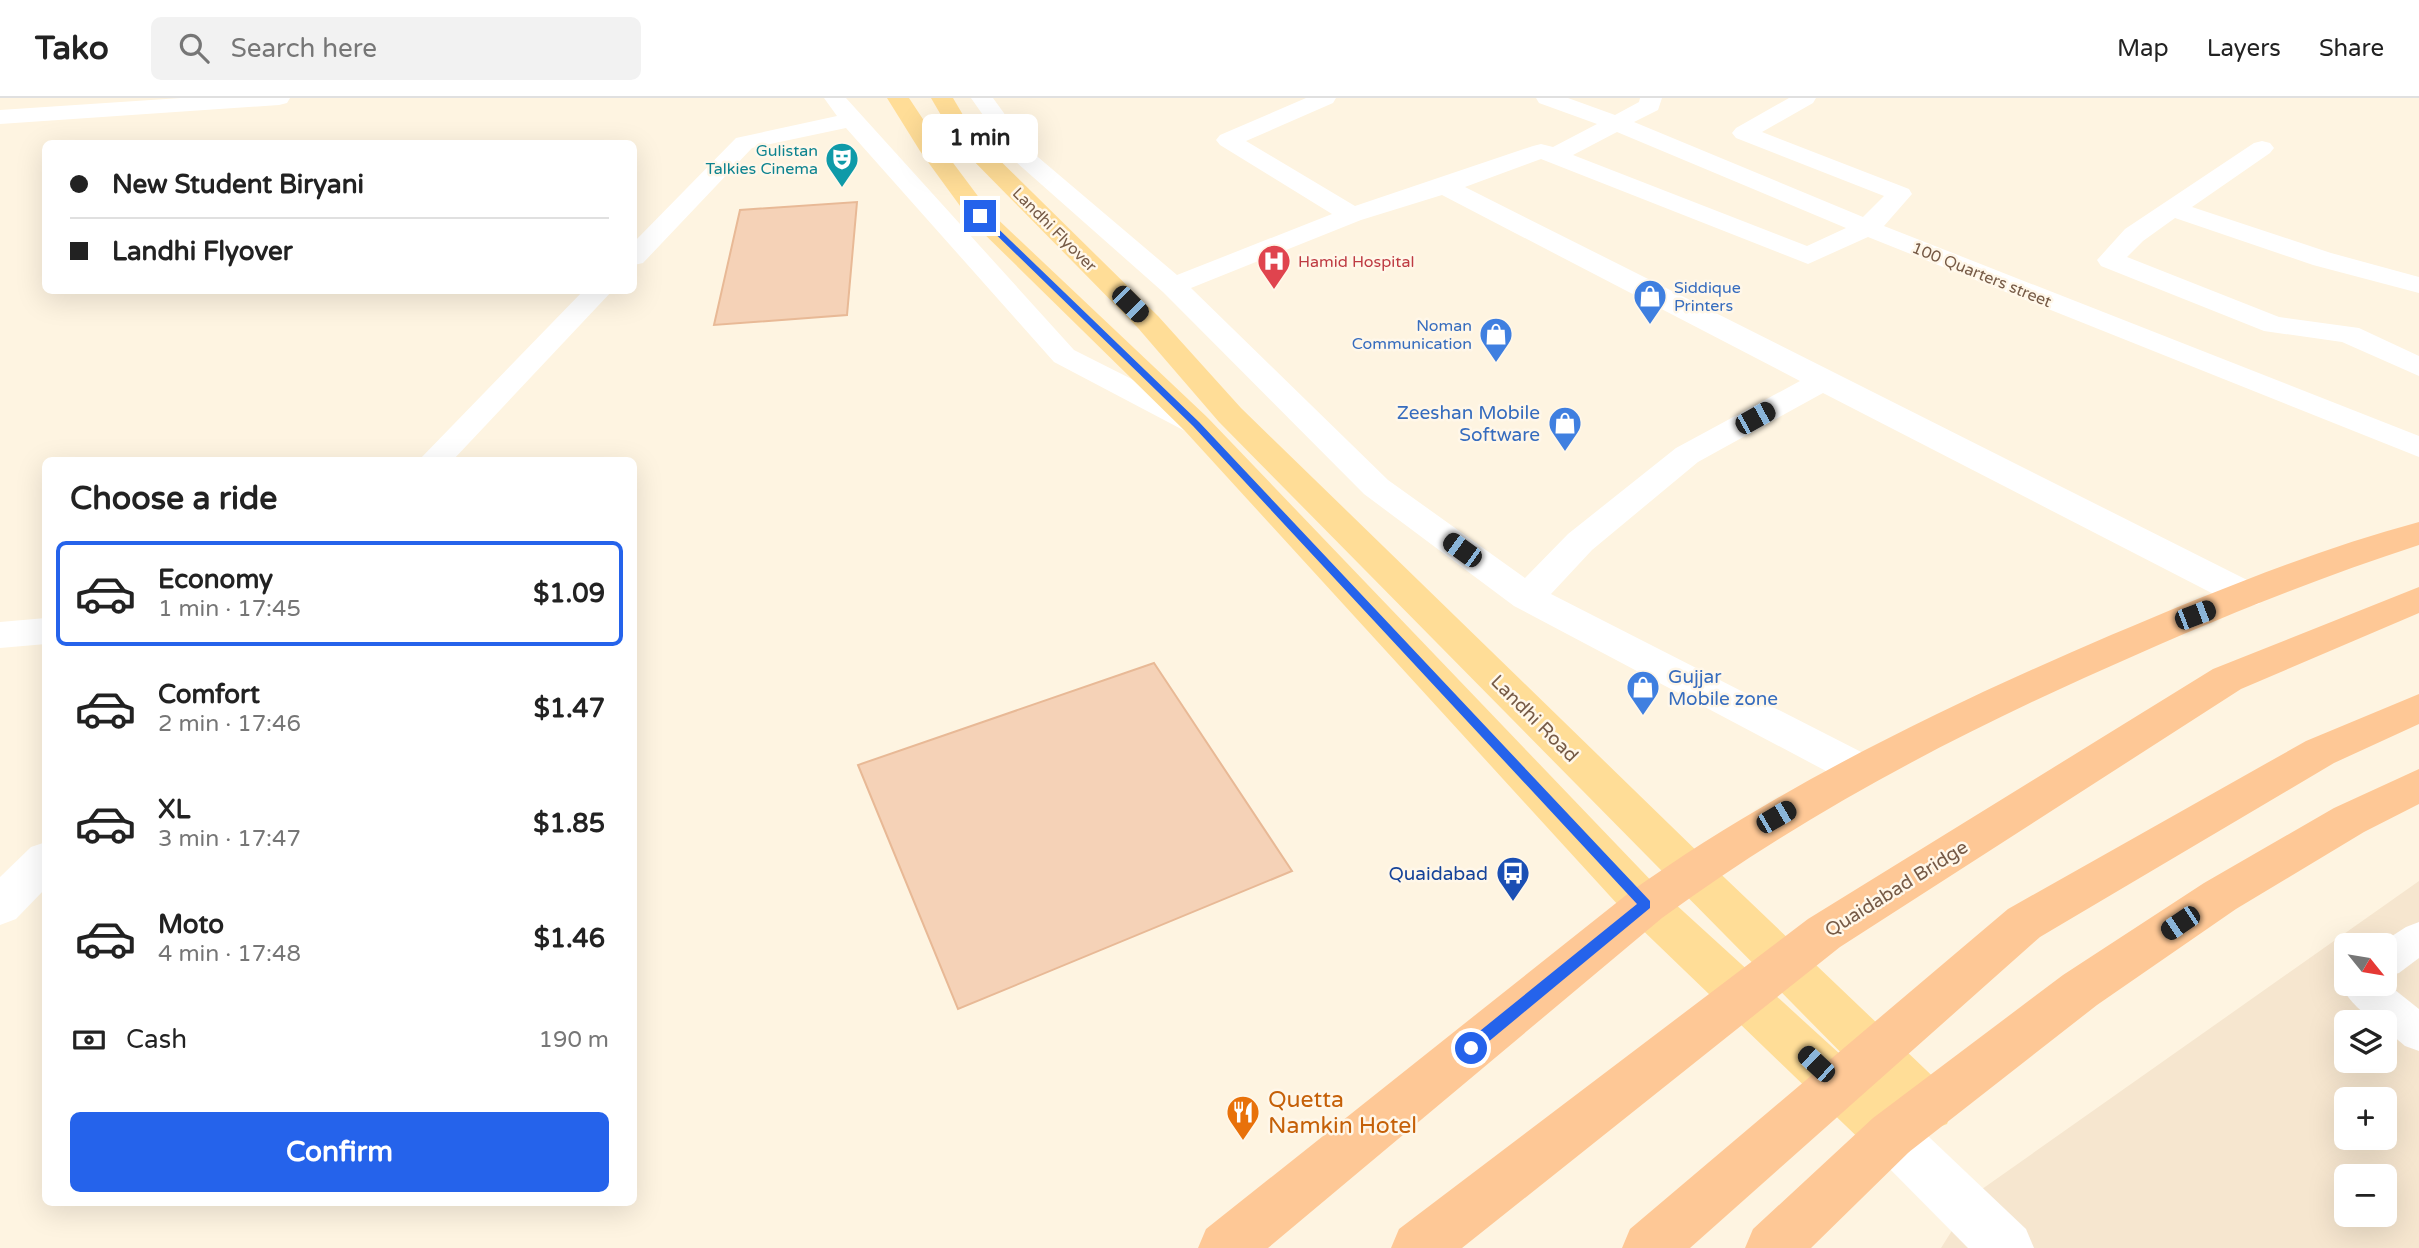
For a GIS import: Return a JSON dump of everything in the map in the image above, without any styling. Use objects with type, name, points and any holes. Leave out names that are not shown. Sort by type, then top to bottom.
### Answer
[{"type":"highway","points":[[1224,1248],[1689,872],[1858,769],[2073,667],[2334,559],[2419,533]]},
{"type":"highway","name":"Quaidabad Bridge","points":[[1418,1248],[1824,933],[2227,679],[2419,599]]},
{"type":"highway","points":[[1649,1248],[2024,923],[2320,752],[2419,708]]},
{"type":"highway","points":[[1772,1248],[1910,1121],[2080,990],[2220,896],[2349,820],[2419,785]]},
{"type":"main road","points":[[898,98],[932,151],[980,216],[1196,424],[1646,905],[1910,1121]]},
{"type":"main road","name":"Landhi Flyover","points":[[942,98],[967,141],[1149,322]]},
{"type":"main road","name":"Landhi Road","points":[[1149,322],[1230,415],[1689,872],[1910,1121]]},
{"type":"street","points":[[0,117],[279,98]]},
{"type":"street","points":[[1325,98],[1227,140],[1352,215]]},
{"type":"street","name":"100 Quarters street","points":[[1547,98],[1616,123],[1867,228],[2419,447]]},
{"type":"street","points":[[1554,156],[1650,104],[1651,98]]},
{"type":"street","points":[[1173,286],[1352,215],[1444,186],[1541,150],[1808,256],[1867,228],[1900,194],[1744,133],[1805,98]]},
{"type":"street","points":[[989,99],[1024,157],[1173,286],[1376,486],[1527,597],[1858,769]]},
{"type":"street","points":[[637,254],[744,144],[843,109],[1064,356],[1196,424]]},
{"type":"street","points":[[2262,148],[2134,235],[2110,260],[2274,325],[2349,334],[2419,367]]},
{"type":"street","points":[[1444,186],[2246,595]]},
{"type":"street","points":[[2172,209],[2322,259],[2419,285]]},
{"type":"street","points":[[438,457],[596,294]]},
{"type":"street","points":[[1527,597],[1580,542],[1687,455],[1822,380]]},
{"type":"street","points":[[0,635],[42,631]]},
{"type":"street","points":[[0,906],[42,863]]},
{"type":"street","points":[[1910,1121],[2007,1248]]},
{"type":"lane","points":[[2398,952],[2419,938]]},
{"type":"lane","points":[[2374,996],[2419,1033]]},
{"type":"shaded area","points":[[2419,881],[2419,1248],[1941,1248],[1975,1194],[2334,941],[2334,996],[2398,996],[2398,933],[2345,933]]},
{"type":"building","points":[[857,202],[847,315],[714,325],[740,210]]},
{"type":"building","points":[[1154,663],[1292,871],[958,1009],[858,765]]},
{"type":"place","name":"Gulistan Talkies Cinema","points":[[842,189]]},
{"type":"place","name":"Hamid Hospital","points":[[1274,291]]},
{"type":"place","name":"Siddique Printers","points":[[1650,326]]},
{"type":"place","name":"Noman Communication","points":[[1496,364]]},
{"type":"place","name":"Zeeshan Mobile Software","points":[[1565,453]]},
{"type":"place","name":"Gujjar Mobile zone","points":[[1643,717]]},
{"type":"place","name":"Quaidabad","points":[[1513,903]]},
{"type":"place","name":"Quetta Namkin Hotel","points":[[1243,1142]]},
{"type":"route","points":[[980,216],[1196,424],[1646,905],[1471,1048]]}]
